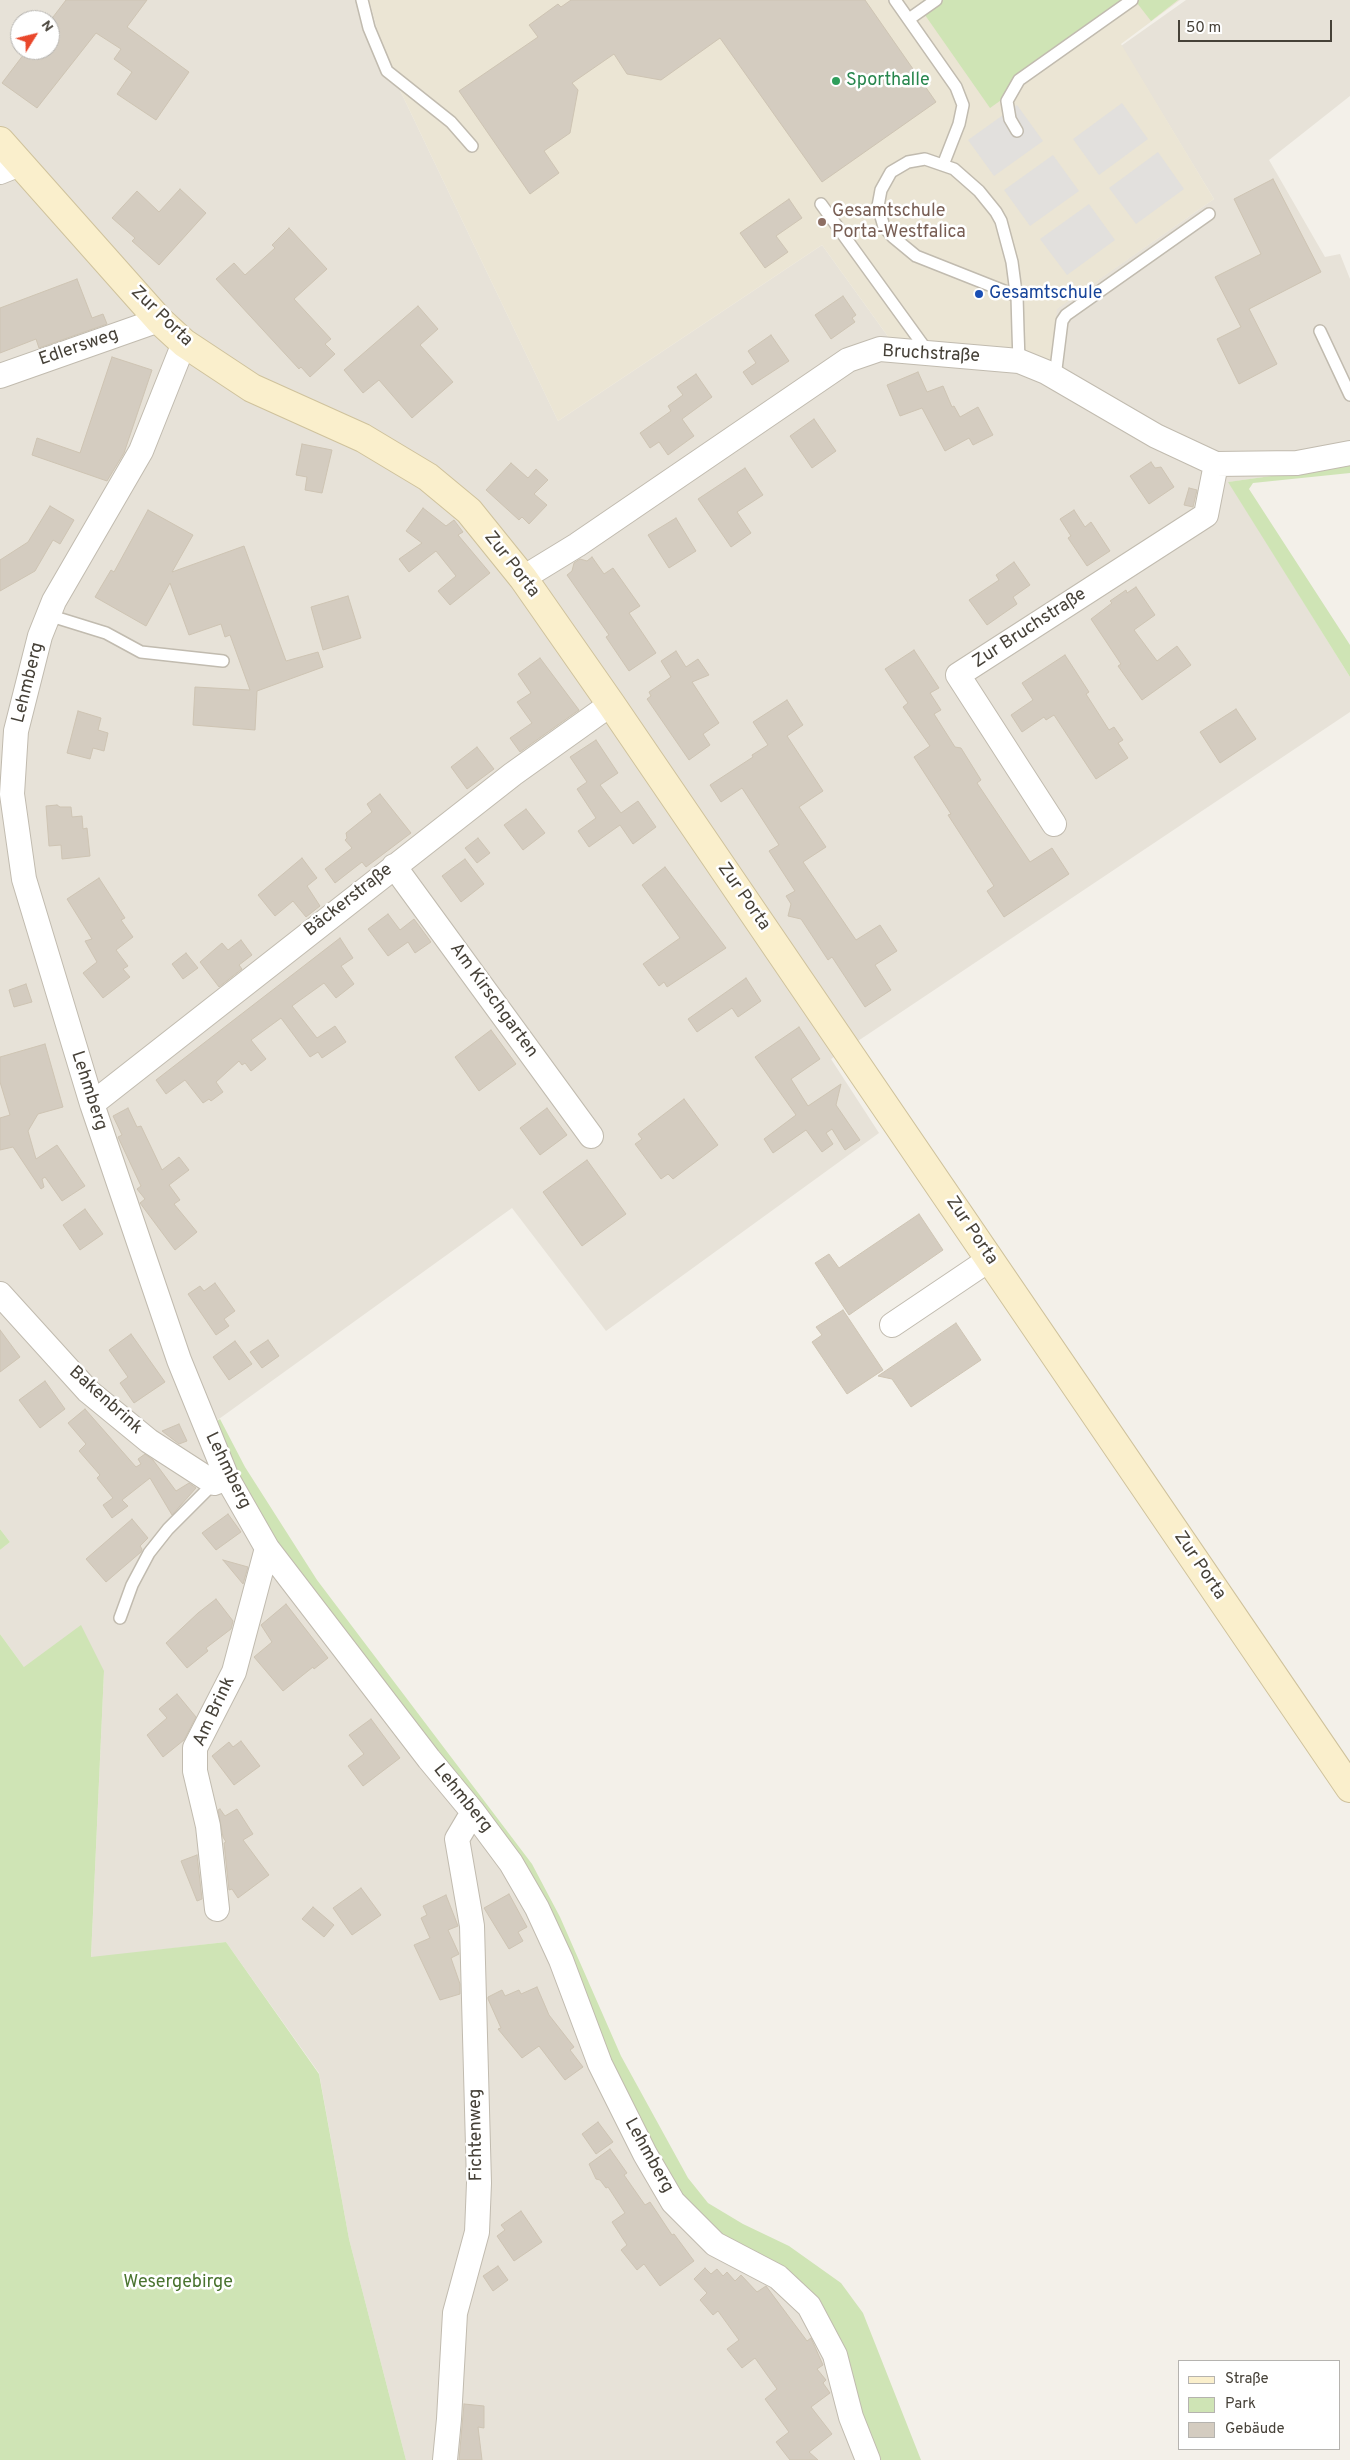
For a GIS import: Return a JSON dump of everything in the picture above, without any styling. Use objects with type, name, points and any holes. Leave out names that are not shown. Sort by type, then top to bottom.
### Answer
[{"type":"main road","name":"Zur Porta","points":[[0,141],[10,168],[159,320],[184,343],[252,388],[363,438],[428,477],[469,511],[523,578],[610,704],[1350,1788]]},
{"type":"street","name":"Edlersweg","points":[[0,376],[159,320]]},
{"type":"street","name":"Lehmberg","points":[[184,343],[141,451],[54,601],[40,636],[16,731],[12,794],[24,878],[92,1104],[220,1480],[267,1548],[376,1691],[474,1812],[511,1863],[537,1908],[561,1960],[600,2064],[645,2154],[673,2202],[715,2244],[778,2277],[809,2306],[835,2355],[860,2456]]},
{"type":"street","name":"Bruchstraße","points":[[523,578],[577,545],[848,360],[880,349],[1018,361],[1055,377],[1156,436],[1216,464],[1296,463],[1350,453]]},
{"type":"street","name":"Zur Bruchstraße","points":[[1054,824],[958,675],[1206,515],[1216,464]]},
{"type":"street","name":"Bäckerstraße","points":[[92,1104],[513,774],[610,704]]},
{"type":"street","name":"Am Kirschgarten","points":[[394,866],[591,1136]]},
{"type":"street","points":[[892,1325],[990,1259]]},
{"type":"street","name":"Bakenbrink","points":[[0,1294],[88,1391],[149,1441],[220,1480]]},
{"type":"street","name":"Am Brink","points":[[217,1909],[208,1826],[195,1771],[195,1748],[234,1672],[267,1548]]},
{"type":"street","name":"Fichtenweg","points":[[444,2460],[449,2419],[455,2312],[477,2232],[479,2183],[472,1926],[457,1839],[474,1812]]},
{"type":"lane","points":[[362,0],[369,28],[387,71],[452,122],[472,146]]},
{"type":"lane","points":[[895,0],[956,87],[963,105],[959,124],[942,165]]},
{"type":"lane","points":[[909,19],[936,0]]},
{"type":"lane","points":[[1017,131],[1010,119],[1008,101],[1019,80],[1132,0]]},
{"type":"lane","points":[[1016,296],[916,256],[884,227],[878,206],[881,190],[891,172],[908,162],[925,159],[942,165],[963,175],[980,191],[996,212],[1001,221],[1012,262],[1016,296],[1018,361]]},
{"type":"lane","points":[[821,204],[928,352]]},
{"type":"lane","points":[[1055,377],[1062,321],[1066,315],[1209,214]]},
{"type":"lane","points":[[1320,331],[1350,396]]},
{"type":"lane","points":[[48,615],[106,633],[141,652],[223,661]]},
{"type":"lane","points":[[120,1618],[132,1585],[149,1553],[168,1529],[220,1480]]},
{"type":"shaded area","points":[[0,0],[369,0],[386,61],[558,421],[822,245],[897,349],[1056,309],[1214,199],[1121,46],[1186,0],[1350,0],[1350,96],[1269,160],[1325,257],[1340,254],[1350,279],[1350,465],[1229,482],[1350,677],[1350,712],[831,1059],[879,1133],[606,1331],[512,1208],[205,1429],[511,1875],[643,2154],[810,2305],[875,2460],[406,2460],[349,2239],[319,2073],[226,1942],[91,1958],[104,1671],[24,1667],[0,1634],[0,1550],[10,1542],[0,1529]]},
{"type":"shaded area","name":"Gesamtschule Porta-Westfalica","points":[[369,0],[1180,0],[1121,44],[1214,199],[1057,309],[1051,371],[897,349],[822,245],[558,421],[386,61]]},
{"type":"shaded area","points":[[1122,103],[1148,139],[1099,175],[1073,139]]},
{"type":"shaded area","points":[[1017,105],[1043,141],[994,176],[968,140]]},
{"type":"shaded area","points":[[1158,152],[1184,189],[1136,224],[1109,188]]},
{"type":"shaded area","points":[[1053,155],[1079,191],[1030,226],[1004,190]]},
{"type":"shaded area","points":[[1089,204],[1115,240],[1067,275],[1040,239]]},
{"type":"green space","points":[[924,0],[1178,0],[1151,21],[1137,3],[990,108],[918,5]]},
{"type":"green space","points":[[1350,465],[1350,473],[1253,483],[1249,489],[1350,645],[1350,677],[1228,482]]},
{"type":"green space","points":[[220,1419],[245,1467],[317,1580],[532,1864],[560,1917],[621,2056],[688,2178],[708,2203],[743,2224],[789,2246],[841,2283],[863,2313],[921,2460],[875,2460],[810,2305],[673,2201],[511,1875],[279,1568],[205,1429]]},
{"type":"green space","points":[[0,1529],[10,1542],[0,1550]]},
{"type":"green space","name":"Wesergebirge","points":[[81,1625],[104,1671],[91,1957],[226,1942],[319,2074],[349,2239],[406,2460],[0,2460],[0,1634],[24,1667]]},
{"type":"building","points":[[66,0],[147,0],[127,27],[189,72],[156,120],[117,94],[132,72],[114,59],[121,49],[96,33],[37,108],[2,83],[19,60],[60,60],[60,10],[58,10]]},
{"type":"building","points":[[571,0],[865,0],[936,102],[822,182],[720,38],[661,80],[627,74],[614,54],[572,83],[578,90],[570,133],[544,151],[559,173],[530,194],[459,91],[538,37],[529,25],[558,4],[561,7]]},
{"type":"building","points":[[1273,179],[1321,272],[1249,309],[1277,364],[1239,384],[1217,339],[1241,327],[1215,277],[1261,254],[1234,199]]},
{"type":"building","points":[[180,189],[206,213],[159,265],[132,241],[135,238],[112,218],[137,191],[159,212]]},
{"type":"building","points":[[789,199],[802,218],[776,236],[788,252],[765,268],[740,233]]},
{"type":"building","points":[[289,228],[327,269],[294,299],[331,339],[325,344],[335,354],[310,377],[301,367],[299,369],[216,279],[234,263],[245,275],[275,248],[272,245]]},
{"type":"building","points":[[77,279],[92,318],[103,314],[107,324],[39,348],[36,339],[0,353],[0,308]]},
{"type":"building","points":[[843,296],[856,315],[852,318],[855,322],[831,339],[815,315]]},
{"type":"building","points":[[418,306],[438,329],[420,345],[453,382],[412,418],[379,380],[363,393],[344,370]]},
{"type":"building","points":[[771,335],[789,361],[752,385],[743,372],[756,363],[748,351]]},
{"type":"building","points":[[112,357],[152,370],[124,453],[107,481],[32,455],[37,438],[80,453]]},
{"type":"building","points":[[918,372],[927,392],[943,386],[952,407],[954,406],[960,417],[978,407],[993,435],[973,445],[969,438],[945,451],[922,408],[900,416],[887,385]]},
{"type":"building","points":[[696,374],[712,397],[682,419],[694,436],[668,455],[659,442],[650,448],[640,433],[671,411],[668,406],[683,395],[677,387]]},
{"type":"building","points":[[814,419],[836,451],[812,468],[790,436]]},
{"type":"building","points":[[302,444],[332,450],[322,493],[305,490],[307,477],[296,475]]},
{"type":"building","points":[[1151,462],[1155,468],[1161,467],[1174,487],[1149,504],[1130,476]]},
{"type":"building","points":[[511,463],[528,478],[536,469],[548,480],[534,494],[547,505],[529,524],[522,517],[519,520],[486,490]]},
{"type":"building","points":[[745,468],[763,495],[737,512],[751,533],[731,547],[698,499]]},
{"type":"building","points":[[1189,488],[1197,490],[1193,507],[1184,505]]},
{"type":"building","points":[[50,506],[74,520],[60,544],[53,540],[35,571],[0,591],[0,560],[28,542]]},
{"type":"building","points":[[423,508],[446,526],[454,520],[463,532],[458,535],[490,573],[450,605],[438,591],[456,576],[436,551],[409,572],[399,559],[422,543],[406,531]]},
{"type":"building","points":[[148,510],[193,535],[172,572],[244,546],[286,661],[318,652],[323,667],[257,691],[255,730],[193,725],[195,687],[250,690],[230,635],[225,637],[221,624],[189,635],[170,583],[146,626],[95,597],[111,570],[114,572]]},
{"type":"building","points":[[1074,510],[1085,527],[1091,522],[1110,551],[1087,566],[1068,538],[1071,536],[1060,519]]},
{"type":"building","points":[[676,518],[696,551],[669,568],[648,535]]},
{"type":"building","points":[[592,557],[604,574],[613,568],[640,606],[629,613],[656,653],[629,671],[606,637],[609,635],[567,575],[572,571],[574,563],[580,559],[587,561]]},
{"type":"building","points":[[1014,562],[1030,585],[1013,597],[1017,604],[987,625],[969,600],[999,580],[996,575]]},
{"type":"building","points":[[1136,587],[1155,615],[1134,630],[1157,661],[1177,646],[1191,665],[1142,700],[1118,666],[1121,664],[1091,619],[1112,603],[1110,601],[1126,590],[1127,593]]},
{"type":"building","points":[[348,596],[361,638],[323,650],[311,607]]},
{"type":"building","points":[[914,650],[939,688],[930,693],[941,710],[934,714],[955,747],[961,748],[981,780],[977,783],[1030,862],[1052,848],[1069,874],[1004,917],[987,891],[994,886],[948,815],[951,814],[914,757],[930,746],[903,707],[908,703],[885,669]]},
{"type":"building","points":[[676,651],[686,667],[698,659],[709,675],[692,682],[719,723],[703,734],[710,745],[689,760],[647,699],[651,696],[649,692],[671,677],[661,661]]},
{"type":"building","points":[[1065,655],[1089,692],[1086,694],[1109,730],[1114,727],[1123,740],[1118,743],[1128,758],[1096,779],[1054,715],[1046,720],[1044,717],[1022,732],[1011,715],[1033,700],[1022,683]]},
{"type":"building","points":[[540,658],[579,710],[520,752],[510,738],[532,723],[517,702],[531,693],[518,674]]},
{"type":"building","points":[[787,700],[803,725],[787,736],[823,791],[799,807],[826,847],[803,862],[856,940],[880,925],[897,951],[875,965],[891,990],[865,1007],[832,957],[828,960],[801,919],[788,916],[791,904],[786,896],[795,891],[769,851],[779,845],[742,788],[721,802],[710,785],[768,745],[753,722]]},
{"type":"building","points":[[1236,709],[1256,739],[1220,763],[1200,732]]},
{"type":"building","points":[[78,711],[101,718],[98,730],[108,733],[104,751],[93,748],[90,759],[67,753]]},
{"type":"building","points":[[596,740],[618,773],[600,785],[621,813],[638,801],[656,827],[633,844],[620,825],[589,847],[578,831],[596,818],[577,789],[587,782],[570,757]]},
{"type":"building","points":[[477,747],[494,769],[467,789],[451,767]]},
{"type":"building","points":[[380,794],[411,833],[366,867],[362,862],[335,883],[325,869],[352,848],[345,840],[347,838],[346,833],[372,812],[367,804]]},
{"type":"building","points":[[57,805],[60,807],[71,807],[72,817],[82,816],[83,829],[87,828],[90,856],[62,859],[61,845],[49,846],[46,806]]},
{"type":"building","points":[[526,809],[545,833],[523,850],[504,825]]},
{"type":"building","points":[[478,838],[490,853],[477,863],[465,848]]},
{"type":"building","points":[[302,858],[317,878],[307,886],[320,906],[306,917],[293,901],[275,916],[258,895]]},
{"type":"building","points":[[465,859],[484,884],[461,902],[442,876]]},
{"type":"building","points":[[665,867],[726,948],[667,987],[664,982],[659,986],[643,964],[680,938],[642,885]]},
{"type":"building","points":[[99,878],[125,918],[121,920],[133,937],[116,950],[128,966],[123,969],[130,977],[103,998],[83,973],[97,962],[85,941],[92,939],[67,899]]},
{"type":"building","points":[[388,914],[400,930],[414,919],[431,942],[415,953],[408,942],[388,956],[368,929]]},
{"type":"building","points":[[340,938],[353,958],[341,966],[354,984],[336,998],[324,983],[292,1006],[317,1038],[335,1026],[346,1042],[322,1058],[318,1052],[310,1057],[281,1018],[251,1040],[266,1059],[251,1071],[245,1063],[242,1065],[239,1061],[216,1082],[223,1092],[211,1101],[209,1099],[203,1103],[185,1080],[166,1094],[156,1080]]},
{"type":"building","points":[[241,940],[252,955],[239,965],[242,969],[219,987],[200,962],[222,943],[228,950]]},
{"type":"building","points":[[186,953],[198,968],[183,979],[172,964]]},
{"type":"building","points":[[746,978],[761,1001],[738,1017],[732,1008],[697,1032],[688,1019]]},
{"type":"building","points":[[26,984],[32,1002],[14,1007],[9,990]]},
{"type":"building","points":[[799,1027],[820,1059],[791,1079],[808,1106],[841,1084],[836,1105],[860,1140],[845,1150],[832,1129],[826,1133],[833,1144],[822,1152],[806,1130],[773,1153],[764,1139],[796,1115],[755,1057]]},
{"type":"building","points":[[491,1030],[516,1064],[479,1091],[455,1057]]},
{"type":"building","points":[[45,1044],[63,1107],[38,1114],[28,1131],[36,1159],[57,1145],[85,1186],[62,1201],[45,1177],[42,1179],[44,1187],[41,1189],[13,1147],[0,1150],[0,1118],[10,1115],[0,1082],[0,1057]]},
{"type":"building","points":[[684,1099],[718,1145],[673,1179],[668,1174],[661,1179],[635,1144],[642,1139],[638,1134]]},
{"type":"building","points":[[128,1108],[137,1127],[141,1126],[162,1170],[179,1157],[189,1170],[169,1185],[180,1200],[174,1204],[197,1232],[175,1250],[140,1203],[145,1199],[137,1189],[141,1186],[118,1137],[122,1135],[113,1116]]},
{"type":"building","points":[[547,1108],[567,1135],[540,1155],[520,1128]]},
{"type":"building","points":[[587,1160],[626,1214],[582,1246],[543,1192]]},
{"type":"building","points":[[85,1209],[103,1234],[80,1250],[63,1225]]},
{"type":"building","points":[[919,1214],[943,1250],[849,1315],[815,1263],[829,1254],[839,1268]]},
{"type":"building","points":[[215,1283],[235,1311],[224,1319],[229,1326],[216,1335],[188,1294],[200,1286],[204,1291]]},
{"type":"building","points":[[843,1310],[883,1370],[847,1394],[812,1342],[822,1335],[816,1327]]},
{"type":"building","points":[[956,1323],[981,1360],[911,1407],[892,1379],[878,1376]]},
{"type":"building","points":[[0,1330],[20,1357],[0,1372]]},
{"type":"building","points":[[131,1334],[165,1382],[134,1403],[120,1383],[128,1377],[109,1350]]},
{"type":"building","points":[[268,1340],[279,1356],[262,1368],[250,1352]]},
{"type":"building","points":[[235,1341],[252,1364],[229,1380],[213,1357]]},
{"type":"building","points":[[45,1381],[65,1409],[40,1428],[19,1400]]},
{"type":"building","points":[[85,1409],[136,1467],[141,1464],[138,1459],[145,1454],[153,1460],[176,1491],[189,1483],[196,1488],[172,1515],[150,1478],[122,1500],[128,1506],[112,1518],[103,1505],[113,1498],[97,1478],[100,1475],[79,1451],[86,1444],[68,1423]]},
{"type":"building","points":[[179,1424],[187,1441],[179,1444],[162,1431]]},
{"type":"building","points":[[228,1514],[241,1532],[216,1550],[202,1533]]},
{"type":"building","points":[[132,1519],[148,1538],[140,1546],[141,1552],[106,1582],[86,1559]]},
{"type":"building","points":[[223,1560],[248,1567],[243,1584]]},
{"type":"building","points":[[216,1599],[233,1621],[231,1629],[206,1648],[208,1651],[187,1668],[166,1643]]},
{"type":"building","points":[[286,1604],[328,1658],[314,1669],[313,1667],[283,1691],[254,1657],[272,1642],[261,1625]]},
{"type":"building","points":[[177,1694],[196,1717],[184,1740],[163,1757],[147,1735],[167,1718],[159,1709]]},
{"type":"building","points":[[371,1719],[400,1758],[363,1786],[348,1766],[364,1754],[349,1735]]},
{"type":"building","points":[[241,1741],[260,1766],[234,1785],[212,1756],[229,1742],[233,1747]]},
{"type":"building","points":[[220,1809],[225,1816],[237,1809],[253,1834],[243,1840],[269,1875],[238,1898],[232,1889],[229,1890],[224,1843],[226,1842],[223,1837],[218,1810]]},
{"type":"building","points":[[197,1855],[202,1899],[197,1901],[181,1861]]},
{"type":"building","points":[[361,1888],[381,1915],[352,1935],[333,1908]]},
{"type":"building","points":[[509,1894],[527,1927],[518,1932],[523,1941],[509,1949],[484,1908]]},
{"type":"building","points":[[446,1895],[458,1926],[448,1930],[459,1954],[451,1958],[460,1984],[460,1994],[440,2000],[414,1945],[430,1938],[421,1918],[427,1915],[423,1906]]},
{"type":"building","points":[[313,1907],[334,1925],[324,1937],[302,1919]]},
{"type":"building","points":[[537,1987],[549,2015],[574,2047],[570,2050],[583,2067],[565,2080],[539,2046],[522,2058],[498,2029],[501,2028],[488,1999],[488,1997],[502,1990],[505,1996],[519,1990],[521,1994]]},
{"type":"building","points":[[598,2122],[613,2142],[596,2154],[582,2134]]},
{"type":"building","points":[[610,2149],[627,2173],[624,2175],[645,2205],[650,2202],[672,2235],[674,2234],[694,2261],[660,2286],[644,2264],[637,2270],[621,2250],[627,2245],[612,2222],[625,2213],[608,2187],[606,2188],[600,2180],[596,2179],[589,2164]]},
{"type":"building","points":[[521,2211],[542,2242],[514,2261],[497,2236],[505,2230],[501,2225]]},
{"type":"building","points":[[498,2266],[508,2280],[493,2291],[483,2276]]},
{"type":"building","points":[[705,2268],[711,2274],[717,2269],[723,2276],[727,2272],[735,2281],[741,2275],[757,2292],[766,2286],[807,2341],[811,2338],[823,2365],[817,2369],[826,2380],[823,2383],[830,2393],[811,2407],[832,2434],[809,2452],[818,2460],[790,2460],[776,2442],[789,2432],[765,2399],[777,2389],[755,2358],[742,2368],[727,2349],[739,2340],[718,2311],[713,2315],[700,2300],[707,2293],[694,2279]]},
{"type":"building","points":[[464,2404],[484,2406],[484,2428],[478,2427],[482,2460],[459,2460]]},
{"type":"place","name":"Sporthalle","points":[[836,81]]},
{"type":"place","name":"Gesamtschule Porta-Westfalica","points":[[822,222]]},
{"type":"place","name":"Gesamtschule","points":[[979,294]]}]
